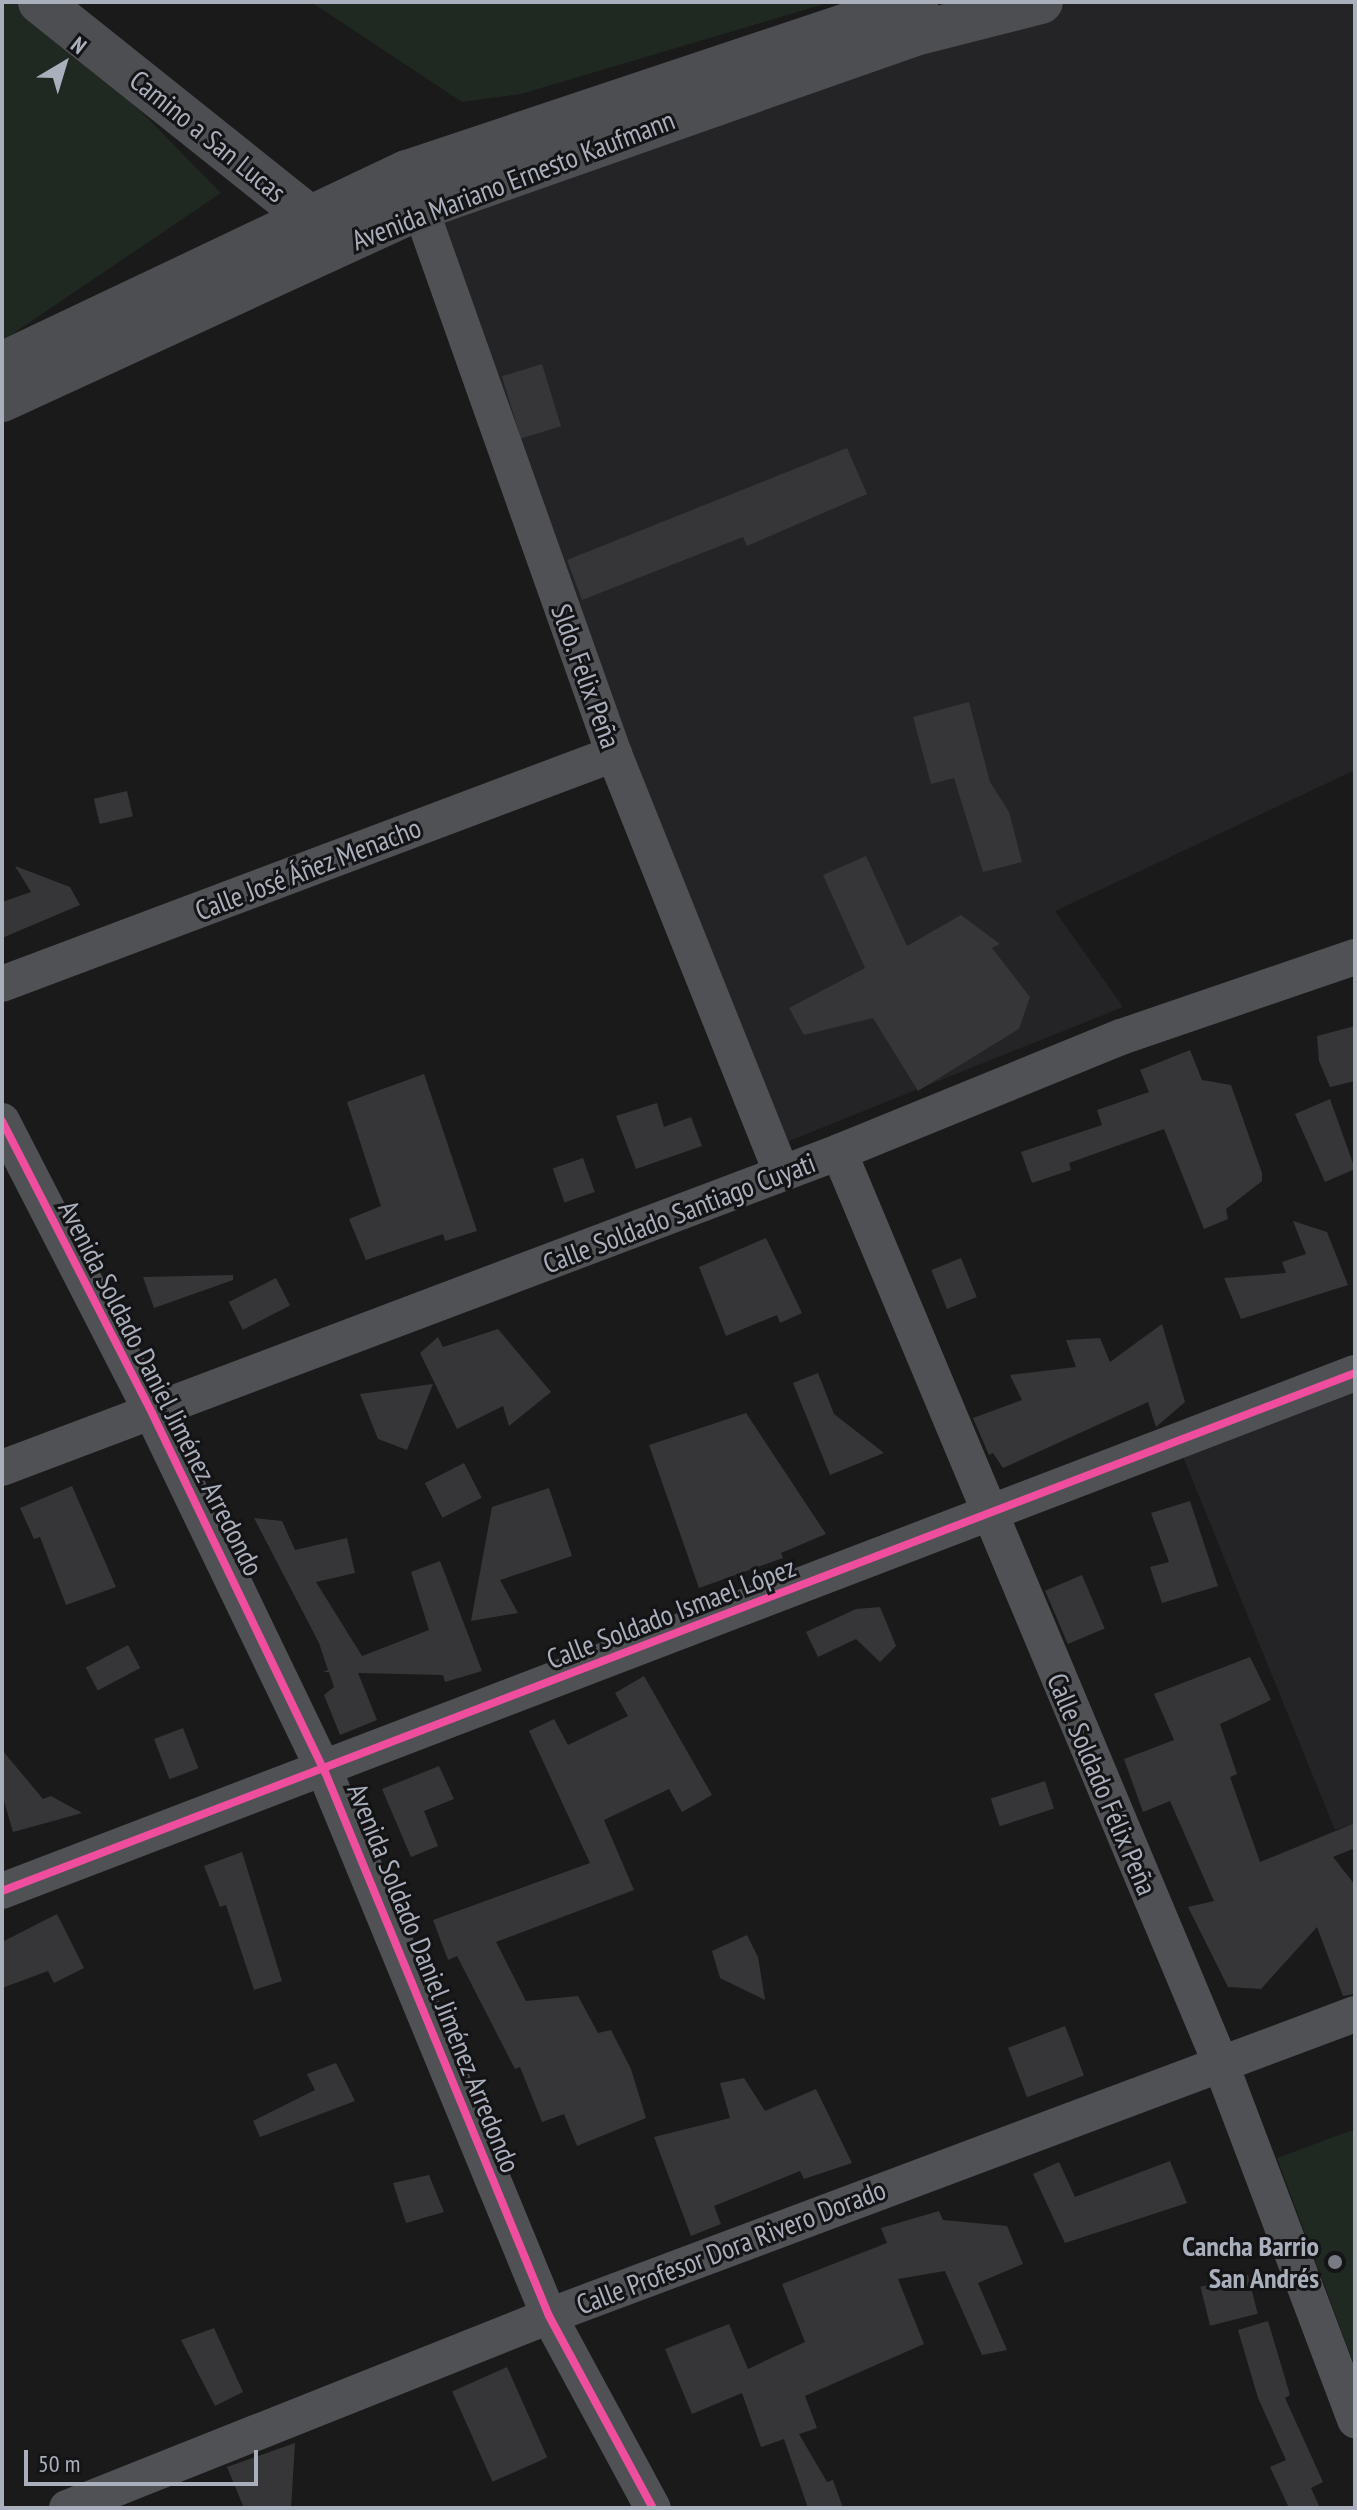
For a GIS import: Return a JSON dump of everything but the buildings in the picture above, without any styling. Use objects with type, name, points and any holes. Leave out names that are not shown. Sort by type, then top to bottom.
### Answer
[{"type":"main road","name":"Camino a San Lucas","points":[[40,2],[316,235]]},
{"type":"main road","name":"Avenida Mariano Ernesto Kaufmann","points":[[2,364],[316,235],[414,190],[916,2]]},
{"type":"main road","name":"Avenida Mariano Ernesto Kaufmann","points":[[414,190],[915,34],[1041,2]]},
{"type":"main road","name":"Avenida Mariano Ernesto Kaufmann","points":[[2,400],[316,235]]},
{"type":"street","name":"Sldo. Felix Peña","points":[[414,190],[614,754],[782,1173]]},
{"type":"street","name":"Calle José Áñez Menacho","points":[[2,984],[614,754]]},
{"type":"street","name":"Calle Soldado Santiago Cuyati","points":[[2,1468],[839,1152],[1121,1037],[1355,957]]},
{"type":"street","name":"Avenida Soldado Daniel Jiménez Arredondo","points":[[2,1121],[152,1413],[325,1772],[549,2316],[653,2508]]},
{"type":"street","name":"Calle Soldado Félix Peña","points":[[839,1152],[987,1513],[1220,2062],[1355,2420]]},
{"type":"street","name":"Calle Soldado Ismael López","points":[[2,1891],[325,1772],[1355,1373]]},
{"type":"street","name":"Calle Profesor Dora Rivero Dorado","points":[[67,2508],[549,2316],[1220,2062],[1355,2014]]},
{"type":"shaded area","points":[[2,2],[34,2],[221,193],[2,341]]},
{"type":"shaded area","points":[[311,2],[831,2],[521,94],[462,102]]},
{"type":"shaded area","points":[[978,2],[1355,2],[1355,770],[1055,911],[1123,1007],[784,1143],[420,208]]},
{"type":"shaded area","points":[[1355,1373],[1355,1823],[1335,1830],[1177,1442]]},
{"type":"shaded area","name":"Cancha Barrio San Andrés","points":[[1355,2129],[1355,2367],[1277,2158]]},
{"type":"cycle path","points":[[2,1121],[152,1413],[325,1772],[549,2316],[653,2508]]},
{"type":"cycle path","points":[[2,1891],[1355,1373]]},
{"type":"place","name":"Cancha Barrio San Andrés","points":[[1335,2262]]}]
